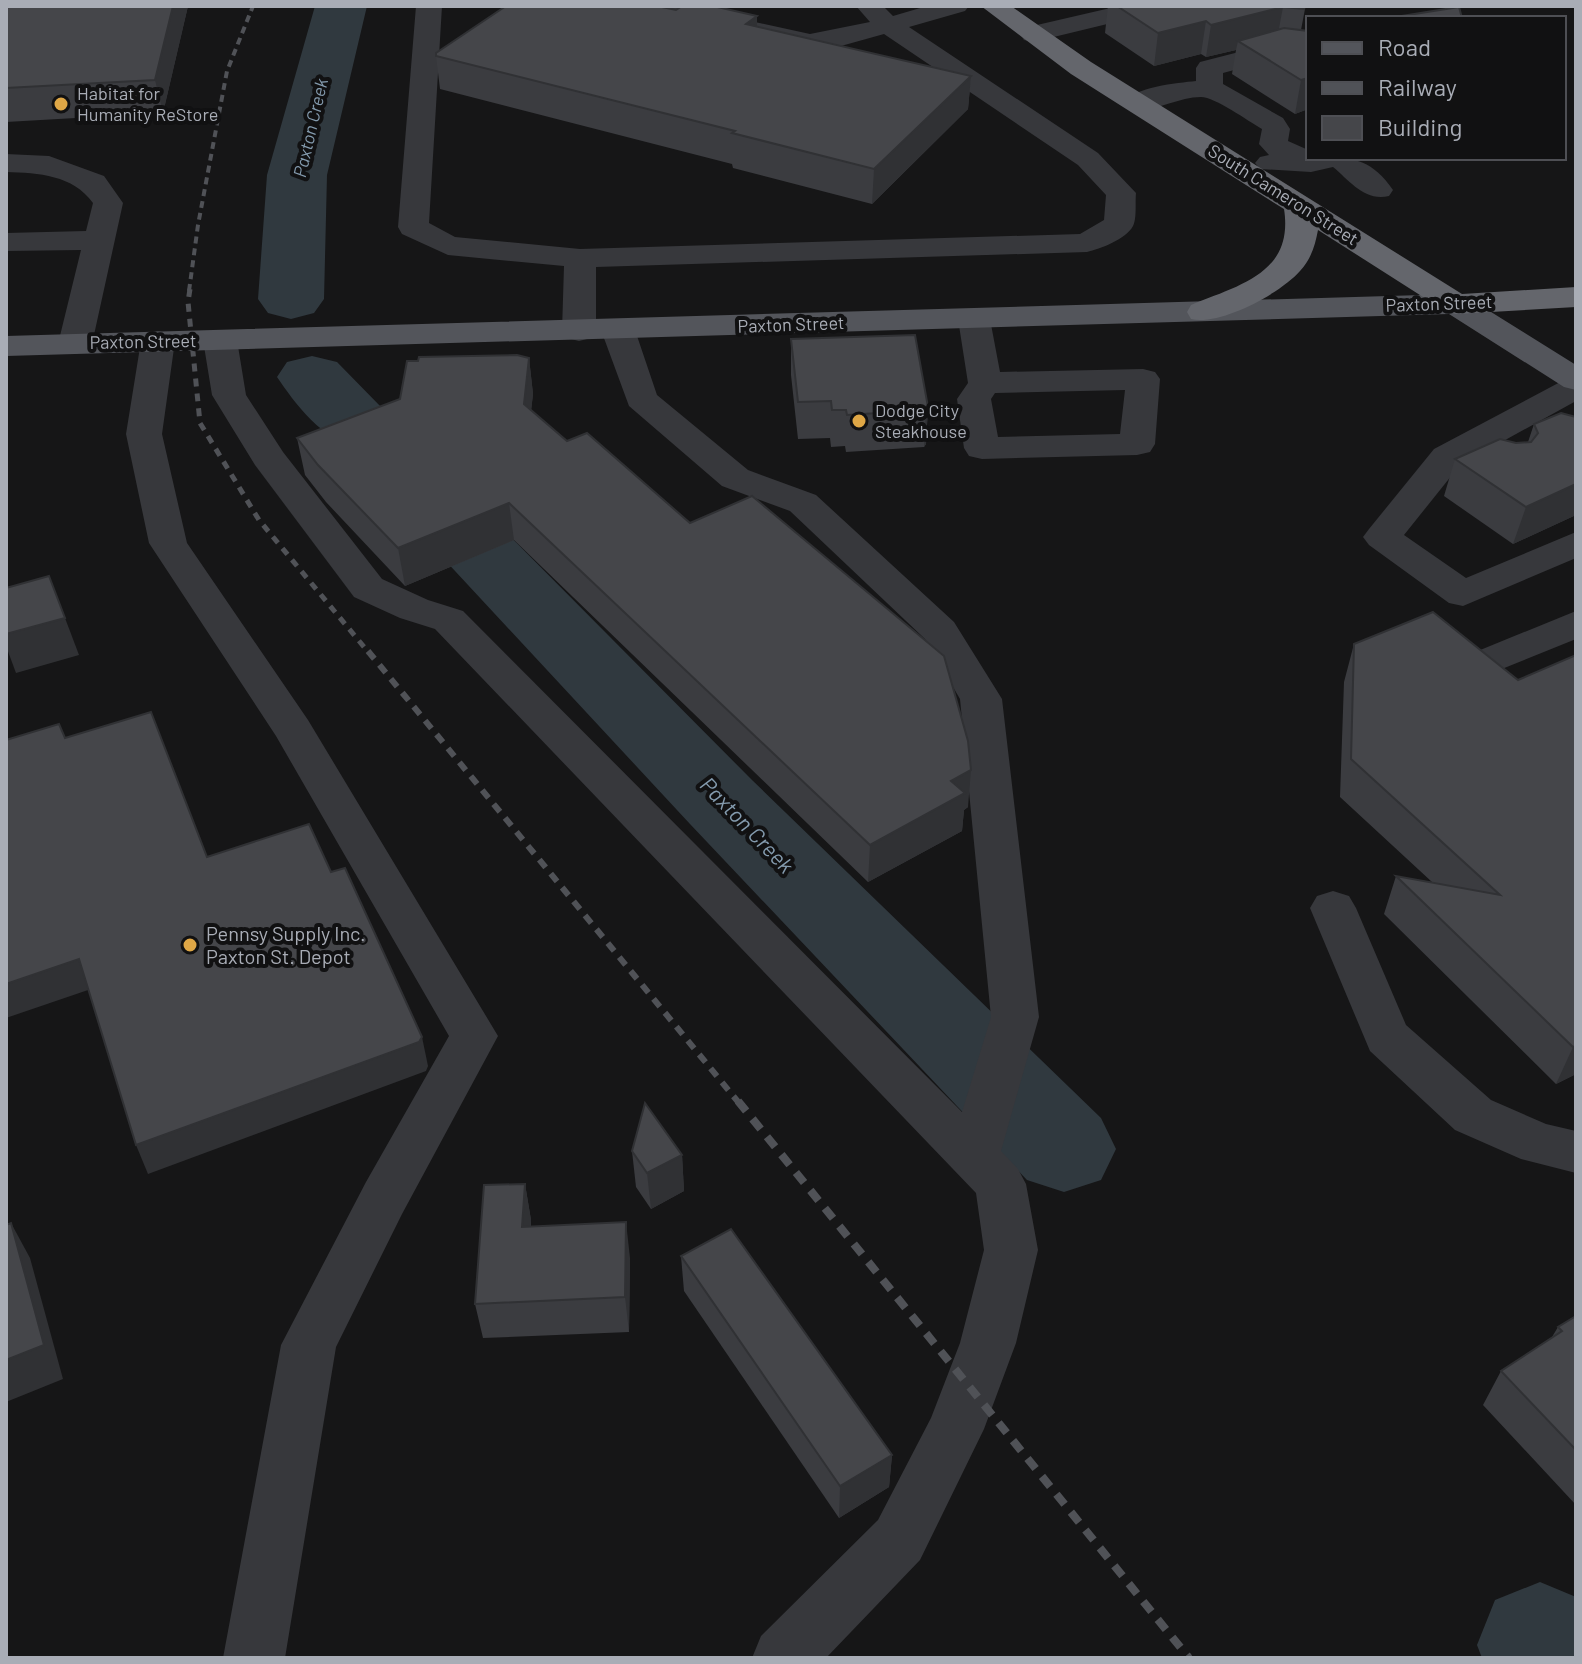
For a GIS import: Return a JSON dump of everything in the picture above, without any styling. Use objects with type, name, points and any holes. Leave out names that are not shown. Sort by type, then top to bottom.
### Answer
[{"type":"highway","name":"South Cameron Street","points":[[994,6],[1137,103],[1274,162],[1299,205],[1456,304]]},
{"type":"highway","points":[[1203,312],[1277,277],[1293,261],[1303,243],[1305,227],[1299,205]]},
{"type":"highway","name":"Paxton Street","points":[[1456,304],[1576,297]]},
{"type":"main road","name":"Paxton Street","points":[[6,346],[1456,304]]},
{"type":"main road","name":"South Cameron Street","points":[[1456,304],[1576,380]]},
{"type":"lane","points":[[429,6],[413,227],[448,246],[580,258],[1087,243],[1119,224],[1121,193],[1088,159],[878,15]]},
{"type":"lane","points":[[646,6],[810,42],[841,38],[878,15],[956,6]]},
{"type":"lane","points":[[1033,34],[1152,6]]},
{"type":"lane","points":[[1209,88],[1210,68],[1278,50],[1306,54]]},
{"type":"lane","points":[[1137,103],[1171,92],[1209,88],[1273,124],[1276,129],[1274,162],[1311,163],[1327,160]]},
{"type":"lane","points":[[1340,160],[1378,190]]},
{"type":"lane","points":[[6,163],[49,165],[93,182],[108,203],[75,344]]},
{"type":"lane","points":[[6,242],[98,240]]},
{"type":"lane","points":[[579,331],[580,258]]},
{"type":"lane","points":[[974,319],[985,383],[974,399],[982,448],[1137,444],[1143,379],[985,383]]},
{"type":"lane","points":[[618,330],[641,399],[735,478],[803,503],[940,631],[981,699],[1015,1017],[974,1157]]},
{"type":"lane","points":[[220,340],[229,395],[268,457],[368,588],[414,609],[449,620],[1000,1184],[1011,1250],[988,1343],[955,1429],[899,1540],[811,1647]]},
{"type":"lane","points":[[158,341],[144,434],[168,543],[293,730],[474,1036],[384,1198],[309,1345],[254,1658]]},
{"type":"lane","points":[[1575,526],[1463,594],[1382,537],[1447,457],[1470,444],[1523,438],[1576,387]]},
{"type":"lane","points":[[1482,664],[1576,624]]},
{"type":"lane","points":[[1333,908],[1387,1037],[1473,1115],[1539,1144],[1576,1152]]},
{"type":"building","points":[[6,6],[173,6],[155,80],[6,88]]},
{"type":"building","points":[[506,6],[657,6],[676,10],[682,6],[713,6],[757,16],[746,24],[971,76],[874,169],[436,56],[436,53]]},
{"type":"building","points":[[1117,6],[1299,6],[1305,9],[1283,7],[1211,25],[1206,21],[1158,33]]},
{"type":"building","points":[[1459,7],[1461,16],[1402,16]]},
{"type":"building","points":[[1284,28],[1306,31],[1306,79],[1301,80],[1238,41]]},
{"type":"building","points":[[915,335],[928,407],[926,410],[847,415],[846,410],[832,410],[831,401],[798,402],[791,339]]},
{"type":"building","points":[[517,355],[529,358],[524,404],[567,441],[587,433],[690,523],[752,496],[944,656],[968,741],[971,770],[951,781],[965,793],[870,845],[509,503],[398,548],[318,465],[297,438],[400,399],[407,361],[418,361],[419,357]]},
{"type":"building","points":[[1561,413],[1576,417],[1576,484],[1526,507],[1455,459],[1500,439],[1516,443],[1531,442],[1538,433],[1534,424]]},
{"type":"building","points":[[49,576],[65,618],[6,634],[6,588]]},
{"type":"building","points":[[1433,612],[1518,680],[1576,655],[1576,1046],[1573,1047],[1396,876],[1500,895],[1351,759],[1354,644]]},
{"type":"building","name":"Pennsy Supply Inc. Paxton St. Depot","points":[[151,712],[207,857],[309,824],[331,872],[345,868],[422,1037],[419,1042],[136,1145],[79,959],[6,984],[6,740],[59,724],[65,738]]},
{"type":"building","points":[[645,1103],[682,1155],[647,1173],[632,1151]]},
{"type":"building","points":[[525,1184],[522,1227],[626,1222],[625,1297],[475,1304],[484,1185]]},
{"type":"building","points":[[11,1223],[44,1345],[6,1360],[6,1225]]},
{"type":"building","points":[[731,1229],[892,1455],[840,1486],[681,1256]]},
{"type":"building","points":[[1576,1316],[1576,1450],[1501,1371],[1562,1331],[1558,1327]]},
{"type":"waterway","name":"Paxton Creek","points":[[291,299],[297,175],[341,6]]},
{"type":"waterway","name":"Paxton Creek","points":[[312,377],[357,423]]},
{"type":"waterway","name":"Paxton Creek","points":[[431,500],[721,802],[1064,1149]]},
{"type":"waterway","name":"Paxton Creek","points":[[1540,1645],[1554,1658]]},
{"type":"railway","points":[[189,291],[227,71],[253,6]]},
{"type":"railway","points":[[190,289],[188,302],[200,423],[259,520],[369,653]]},
{"type":"railway","points":[[368,651],[739,1103]]},
{"type":"railway","points":[[738,1101],[1189,1658]]},
{"type":"place","name":"Habitat for Humanity ReStore","points":[[61,104]]},
{"type":"place","name":"Dodge City Steakhouse","points":[[859,421]]},
{"type":"place","name":"Pennsy Supply Inc. Paxton St. Depot","points":[[190,945]]}]
